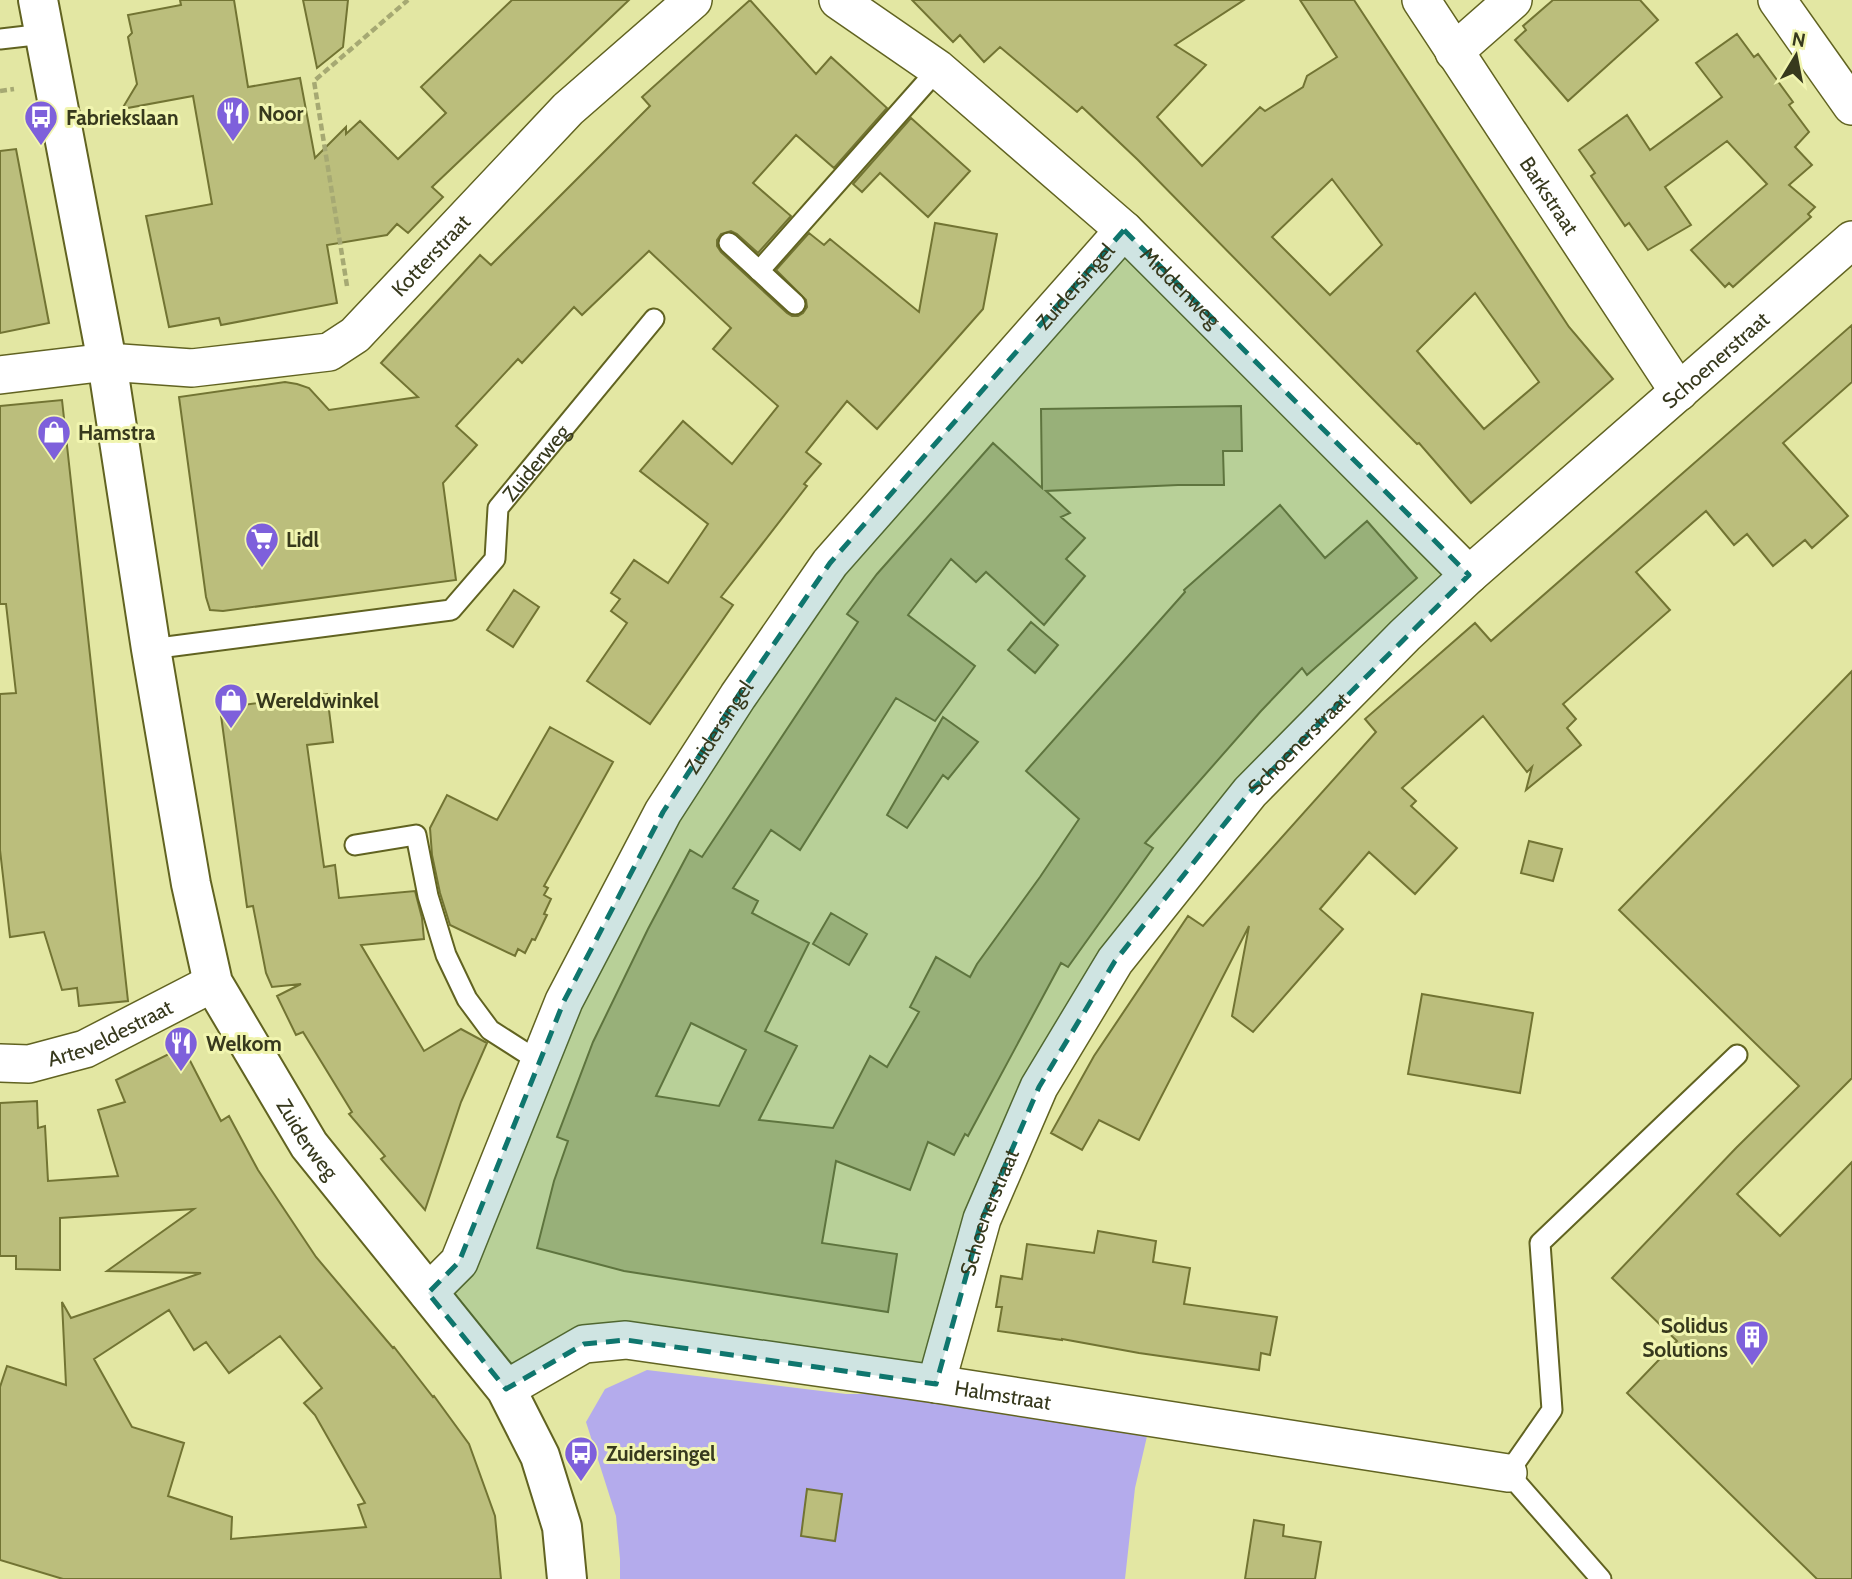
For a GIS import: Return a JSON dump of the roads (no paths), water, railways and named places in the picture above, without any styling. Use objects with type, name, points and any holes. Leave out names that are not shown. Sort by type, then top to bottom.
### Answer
[{"type":"street","name":"Kotterstraat","points":[[0,375],[107,362],[192,369],[329,352],[355,335],[568,109],[693,0]]},
{"type":"street","name":"Middenweg","points":[[838,0],[939,69],[1124,230],[1469,575]]},
{"type":"street","name":"Barkstraat","points":[[1421,0],[1679,392]]},
{"type":"street","points":[[1454,52],[1513,0]]},
{"type":"street","points":[[1777,0],[1852,106]]},
{"type":"street","name":"Zuiderweg","points":[[41,17],[107,362],[191,884],[213,983],[309,1145],[506,1389],[540,1456],[562,1527],[567,1579]]},
{"type":"street","name":"Zuidersingel","points":[[428,1293],[459,1262],[564,1001],[663,812],[738,696],[830,563],[1124,230]]},
{"type":"street","name":"Schoenerstraat","points":[[936,1384],[982,1219],[1039,1087],[1115,961],[1250,792],[1405,635],[1469,575],[1852,240]]},
{"type":"street","name":"Arteveldestraat","points":[[0,1063],[29,1063],[85,1049],[213,983]]},
{"type":"street","name":"Halmstraat","points":[[506,1389],[584,1344],[626,1340],[936,1384],[1508,1473]]},
{"type":"lane","points":[[0,39],[41,17]]},
{"type":"lane","points":[[759,271],[939,69]]},
{"type":"lane","points":[[729,243],[795,304]]},
{"type":"lane","name":"Zuiderweg","points":[[152,649],[451,610],[495,559],[498,508],[654,319]]},
{"type":"lane","points":[[355,845],[416,835],[428,896],[446,955],[467,999],[490,1030],[540,1062]]},
{"type":"lane","points":[[1601,1579],[1508,1473],[1552,1410],[1540,1243],[1737,1055]]},
{"type":"place","name":"Noor","points":[[233,143]]},
{"type":"place","name":"Fabriekslaan","points":[[41,147]]},
{"type":"place","name":"Hamstra","points":[[54,462]]},
{"type":"place","name":"Lidl","points":[[262,569]]},
{"type":"place","name":"Wereldwinkel","points":[[231,730]]},
{"type":"place","name":"Welkom","points":[[181,1073]]},
{"type":"place","name":"Solidus Solutions","points":[[1752,1367]]},
{"type":"place","name":"Zuidersingel","points":[[581,1483]]}]
